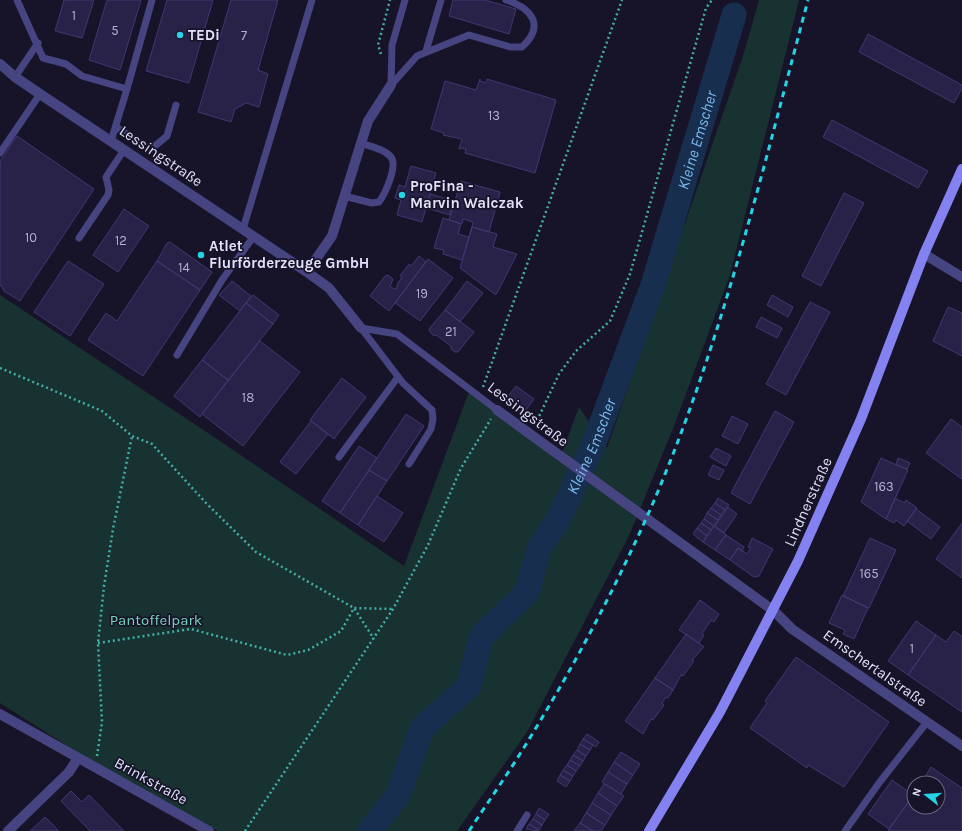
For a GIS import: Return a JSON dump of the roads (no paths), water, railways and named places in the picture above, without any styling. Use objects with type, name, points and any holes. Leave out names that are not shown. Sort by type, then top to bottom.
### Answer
[{"type":"street","name":"Lessingstraße","points":[[0,64],[15,77],[254,236],[329,288],[361,328]]},
{"type":"street","points":[[307,272],[332,236],[368,121],[391,85]]},
{"type":"street","name":"Lindnerstraße","points":[[649,831],[720,712],[774,611],[848,450],[924,254],[962,169]]},
{"type":"street","points":[[924,254],[962,277]]},
{"type":"street","name":"Lessingstraße","points":[[497,410],[774,611]]},
{"type":"street","name":"Emschertalstraße","points":[[774,611],[792,629],[962,746]]},
{"type":"street","name":"Brinkstraße","points":[[0,714],[209,831]]},
{"type":"street","points":[[8,831],[69,772],[78,758]]},
{"type":"lane","points":[[17,0],[38,43],[43,58],[66,64],[82,76],[127,89]]},
{"type":"lane","points":[[111,141],[152,0]]},
{"type":"lane","points":[[243,229],[312,0]]},
{"type":"lane","points":[[391,85],[392,45],[405,0]]},
{"type":"lane","points":[[426,51],[441,0]]},
{"type":"lane","points":[[391,85],[417,56],[426,51],[469,35],[510,47],[522,47],[528,41],[534,22],[531,14],[526,9],[506,0]]},
{"type":"lane","points":[[15,77],[38,43]]},
{"type":"lane","points":[[0,153],[40,94]]},
{"type":"lane","points":[[145,164],[150,150],[168,136],[176,105]]},
{"type":"lane","points":[[116,127],[150,150]]},
{"type":"lane","points":[[344,196],[372,203],[379,202],[387,188],[393,163],[392,158],[385,152],[360,143]]},
{"type":"lane","points":[[79,238],[108,195],[109,190],[106,177],[124,150]]},
{"type":"lane","points":[[177,355],[222,280],[254,236]]},
{"type":"lane","points":[[361,328],[398,377],[432,410],[433,420],[431,429],[408,464]]},
{"type":"lane","name":"Lessingstraße","points":[[361,328],[396,334],[497,410]]},
{"type":"lane","points":[[339,457],[398,377]]},
{"type":"lane","points":[[845,831],[879,782],[927,722]]},
{"type":"lane","points":[[518,831],[527,815]]},
{"type":"waterway","name":"Kleine Emscher","points":[[370,831],[398,795],[422,728],[469,686],[481,637],[527,592],[539,548],[558,520],[594,443],[653,285],[734,15]]},
{"type":"railway","points":[[469,831],[509,772],[565,679],[640,533],[678,442],[700,380],[740,254],[808,0]]},
{"type":"place","name":"TEDi","points":[[180,35]]},
{"type":"place","name":"ProFina - Marvin Walczak","points":[[402,195]]},
{"type":"place","name":"Atlet Flurförderzeuge GmbH","points":[[201,255]]},
{"type":"park label","name":"Pantoffelpark","points":[[156,620]]}]
